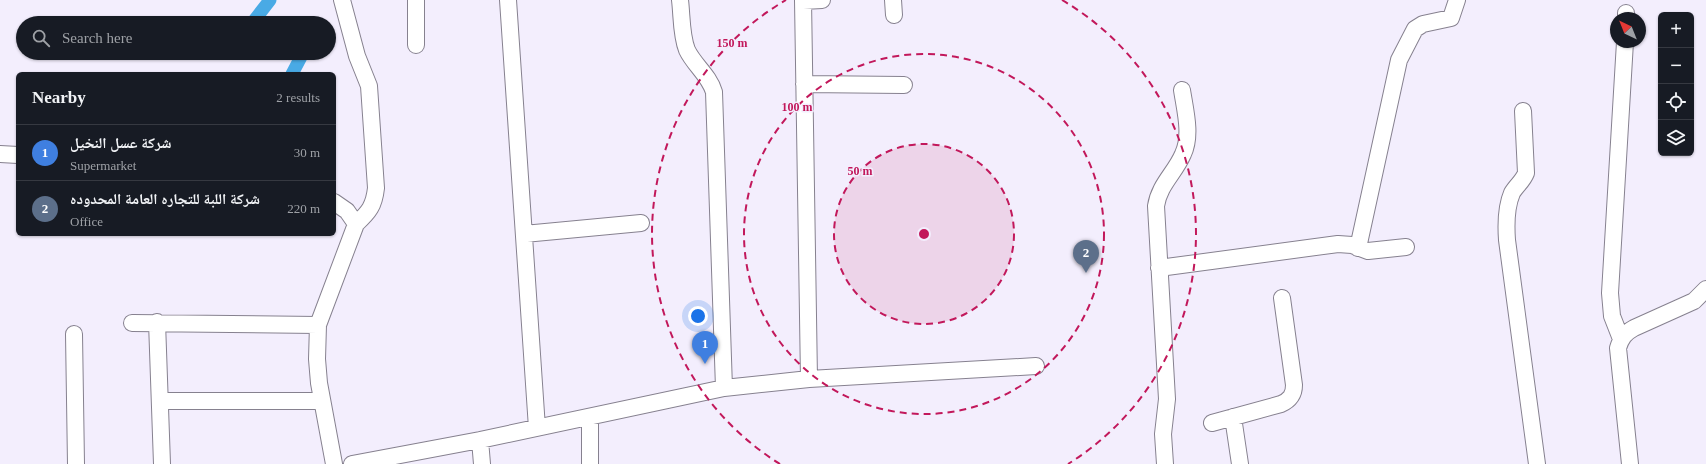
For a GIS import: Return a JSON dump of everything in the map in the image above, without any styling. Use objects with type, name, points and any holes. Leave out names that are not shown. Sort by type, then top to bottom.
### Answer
[{"type":"street","points":[[334,464],[322,401],[317,359],[318,325],[356,224],[368,213],[374,202],[376,188],[369,86],[357,56],[342,0]]},
{"type":"street","points":[[416,0],[416,45]]},
{"type":"street","points":[[508,0],[537,428]]},
{"type":"street","points":[[680,0],[684,42],[687,50],[709,80],[714,92],[724,388]]},
{"type":"street","points":[[809,378],[803,0],[822,0]]},
{"type":"street","points":[[1358,248],[1399,60],[1415,29],[1423,24],[1451,18],[1457,0]]},
{"type":"street","points":[[1621,339],[1612,316],[1610,293],[1624,48]]},
{"type":"street","points":[[804,84],[904,85]]},
{"type":"street","points":[[1165,464],[1163,434],[1167,399],[1156,213],[1157,199],[1162,186],[1182,158],[1187,145],[1187,130],[1182,90]]},
{"type":"street","points":[[1523,111],[1526,172],[1523,180],[1514,190],[1511,197],[1507,219],[1507,240],[1536,464]]},
{"type":"street","points":[[0,154],[16,156]]},
{"type":"street","points":[[336,203],[347,211],[356,224]]},
{"type":"street","points":[[524,234],[641,223]]},
{"type":"street","points":[[1159,268],[1338,244],[1345,244],[1368,251],[1406,246]]},
{"type":"street","points":[[1630,464],[1618,348],[1621,339],[1626,332],[1694,301],[1706,289]]},
{"type":"street","points":[[1212,423],[1287,402],[1294,392],[1282,298]]},
{"type":"street","points":[[132,323],[157,322],[318,325]]},
{"type":"street","points":[[157,322],[162,464]]},
{"type":"street","points":[[74,334],[76,464]]},
{"type":"street","points":[[352,464],[373,462],[724,388],[809,378],[1036,366]]},
{"type":"street","points":[[160,401],[322,401]]},
{"type":"street","points":[[590,417],[590,464]]},
{"type":"street","points":[[1233,417],[1240,464]]},
{"type":"street","points":[[480,440],[482,464]]},
{"type":"waterway","points":[[258,16],[270,0]]},
{"type":"waterway","points":[[293,72],[299,60]]},
{"type":"place","name":"شركة اللبة للتجاره العامة المحدوده","points":[[1086,273]]},
{"type":"place","name":"شركة عسل النخيل","points":[[705,364]]}]
